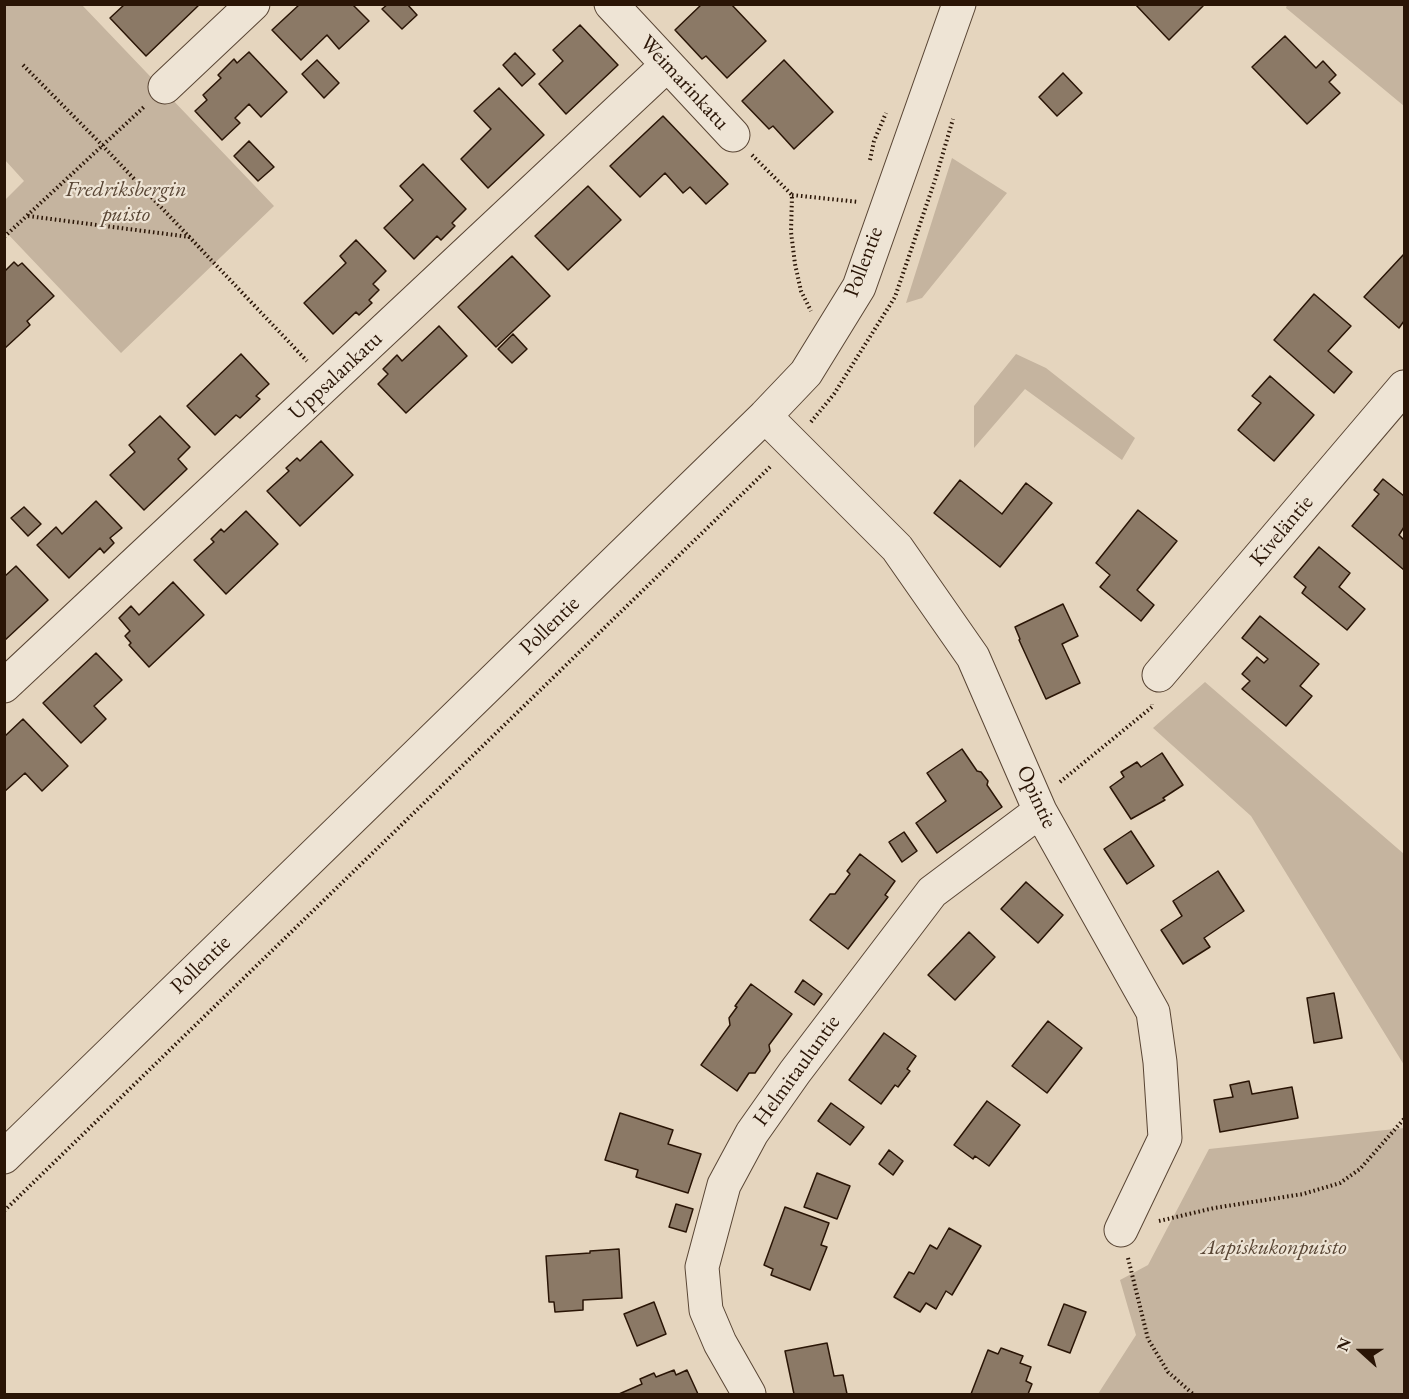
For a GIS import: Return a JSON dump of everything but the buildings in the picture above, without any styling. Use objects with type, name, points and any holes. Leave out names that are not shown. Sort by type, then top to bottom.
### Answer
[{"type":"street","points":[[165,87],[253,4]]},
{"type":"street","name":"Weimarinkatu","points":[[612,4],[733,135]]},
{"type":"street","name":"Pollentie","points":[[4,1156],[765,416],[806,373],[859,287],[959,4]]},
{"type":"street","name":"Uppsalankatu","points":[[4,686],[667,65]]},
{"type":"street","name":"Kiveläntie","points":[[1159,675],[1404,387]]},
{"type":"street","name":"Opintie","points":[[765,416],[897,548],[973,657],[1038,806],[1153,1012],[1160,1062],[1164,1138],[1121,1230]]},
{"type":"street","name":"Helmitauluntie","points":[[749,1395],[720,1343],[706,1310],[702,1267],[724,1185],[764,1115],[932,892],[1038,806]]},
{"type":"path","points":[[23,65],[328,383]]},
{"type":"path","points":[[4,237],[165,87]]},
{"type":"path","points":[[733,135],[792,195],[860,202]]},
{"type":"path","points":[[792,195],[791,232],[795,264],[801,291],[813,313]]},
{"type":"path","points":[[27,216],[190,237]]},
{"type":"path","points":[[1038,806],[1152,707],[1159,675]]},
{"type":"path","points":[[1192,1395],[1168,1372],[1148,1339],[1121,1230],[1214,1208],[1303,1194],[1340,1183],[1360,1169],[1404,1119]]},
{"type":"green space","name":"Fredriksbergin puisto","points":[[5,5],[82,5],[274,206],[121,353],[5,231],[5,200],[24,181],[5,160]]},
{"type":"green space","points":[[1287,5],[1404,5],[1404,106],[1286,8]]},
{"type":"green space","points":[[952,158],[1007,193],[922,298],[906,303]]},
{"type":"green space","points":[[1016,354],[1046,368],[1135,438],[1122,460],[1025,389],[974,448],[974,406]]},
{"type":"green space","points":[[1205,682],[1404,854],[1404,1065],[1251,816],[1153,728]]},
{"type":"green space","name":"Aapiskukonpuisto","points":[[1404,1128],[1404,1394],[1098,1394],[1136,1335],[1120,1280],[1148,1265],[1209,1149]]}]
